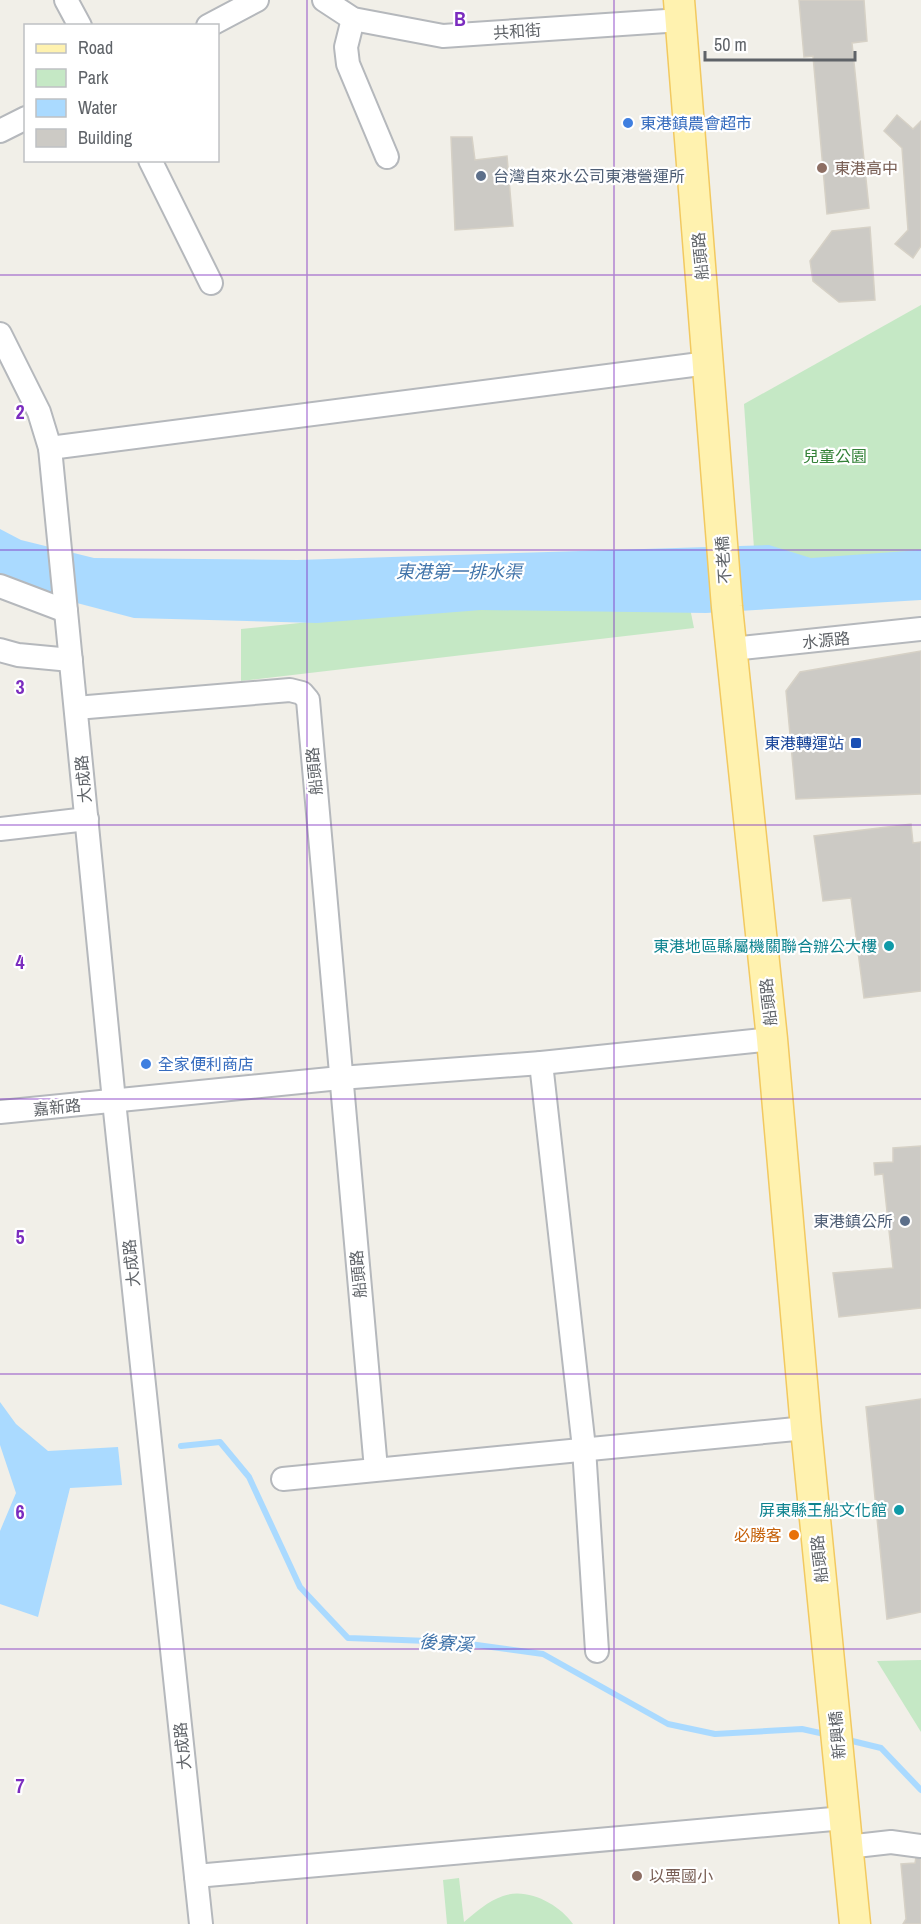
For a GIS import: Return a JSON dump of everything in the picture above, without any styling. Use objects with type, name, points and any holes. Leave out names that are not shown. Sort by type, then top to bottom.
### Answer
[{"type":"main road","name":"船頭路","points":[[680,10],[720,512]]},
{"type":"main road","name":"不老橋","points":[[720,512],[727,607]]},
{"type":"main road","name":"船頭路","points":[[727,607],[772,1039],[806,1428],[833,1690]]},
{"type":"main road","name":"新興橋","points":[[833,1690],[846,1833]]},
{"type":"main road","points":[[846,1833],[855,1924]]},
{"type":"street","points":[[66,0],[79,24]]},
{"type":"street","points":[[212,24],[257,0]]},
{"type":"street","name":"共和街","points":[[324,0],[354,19],[442,36],[680,10]]},
{"type":"street","points":[[354,19],[346,47],[348,64],[387,157]]},
{"type":"street","points":[[0,131],[24,119]]},
{"type":"street","points":[[151,162],[211,283]]},
{"type":"street","points":[[0,334],[39,412],[51,448],[66,606],[0,586]]},
{"type":"street","points":[[51,448],[708,363]]},
{"type":"street","name":"大成路","points":[[66,606],[114,1101],[201,1924]]},
{"type":"street","name":"水源路","points":[[732,649],[921,629]]},
{"type":"street","points":[[0,650],[18,655],[71,660]]},
{"type":"street","name":"船頭路","points":[[76,708],[290,690],[302,693],[308,700],[376,1469]]},
{"type":"street","points":[[0,829],[87,819]]},
{"type":"street","name":"船頭路","points":[[114,1101],[340,1078],[541,1063],[772,1039]]},
{"type":"street","points":[[541,1063],[584,1448],[597,1651]]},
{"type":"street","name":"嘉新路","points":[[0,1112],[114,1101]]},
{"type":"street","points":[[283,1479],[806,1428]]},
{"type":"street","points":[[196,1876],[846,1833],[921,1846]]},
{"type":"green space","name":"兒童公園","points":[[921,305],[921,561],[755,563],[744,404]]},
{"type":"green space","points":[[501,602],[690,608],[694,628],[241,681],[241,629]]},
{"type":"green space","points":[[921,1660],[921,1732],[877,1661]]},
{"type":"green space","points":[[459,1878],[464,1922],[482,1907],[498,1898],[522,1894],[551,1904],[573,1924],[447,1924],[443,1880]]},
{"type":"water","name":"東港第一排水渠","points":[[0,529],[21,540],[94,558],[297,560],[769,545],[811,558],[921,550],[921,600],[706,613],[481,610],[317,623],[134,618],[35,592],[0,578]]},
{"type":"water","points":[[0,1402],[16,1424],[48,1451],[118,1447],[122,1485],[70,1488],[38,1617],[0,1604],[0,1531],[16,1493],[0,1445]]},
{"type":"building","points":[[799,0],[864,0],[867,41],[852,43],[869,208],[827,214],[813,56],[804,57]]},
{"type":"building","points":[[897,115],[913,129],[921,121],[921,246],[913,258],[895,244],[908,230],[902,148],[884,131]]},
{"type":"building","name":"台灣自來水公司東港營運所","points":[[451,137],[472,137],[475,160],[507,156],[513,226],[455,230]]},
{"type":"building","points":[[870,227],[875,300],[839,302],[813,281],[810,261],[832,231]]},
{"type":"building","name":"東港轉運站","points":[[921,651],[921,794],[796,799],[786,691],[800,672]]},
{"type":"building","name":"東港地區縣屬機關聯合辦公大樓","points":[[911,824],[913,843],[921,842],[921,991],[864,998],[851,898],[823,901],[814,836]]},
{"type":"building","name":"東港鎮公所","points":[[921,1146],[921,1308],[839,1317],[833,1273],[893,1268],[883,1174],[875,1175],[874,1163],[893,1162],[893,1148]]},
{"type":"building","name":"屏東縣王船文化館","points":[[921,1399],[921,1612],[887,1619],[866,1407]]},
{"type":"building","points":[[916,1857],[921,1857],[921,1924],[903,1924],[906,1919],[901,1864],[915,1863]]},
{"type":"waterway","name":"後寮溪","points":[[181,1446],[220,1442],[249,1477],[300,1587],[348,1638],[455,1642],[543,1654],[668,1724],[715,1734],[802,1729],[829,1735]]},
{"type":"waterway","points":[[844,1739],[881,1748],[921,1790]]},
{"type":"place","name":"東港鎮農會超市","points":[[628,123]]},
{"type":"place","name":"東港高中","points":[[822,168]]},
{"type":"place","name":"台灣自來水公司東港營運所","points":[[481,176]]},
{"type":"place","name":"東港轉運站","points":[[856,743]]},
{"type":"place","name":"東港地區縣屬機關聯合辦公大樓","points":[[889,946]]},
{"type":"place","name":"全家便利商店","points":[[146,1064]]},
{"type":"place","name":"東港鎮公所","points":[[905,1221]]},
{"type":"place","name":"屏東縣王船文化館","points":[[899,1510]]},
{"type":"place","name":"必勝客","points":[[794,1535]]},
{"type":"place","name":"以栗國小","points":[[637,1876]]}]
